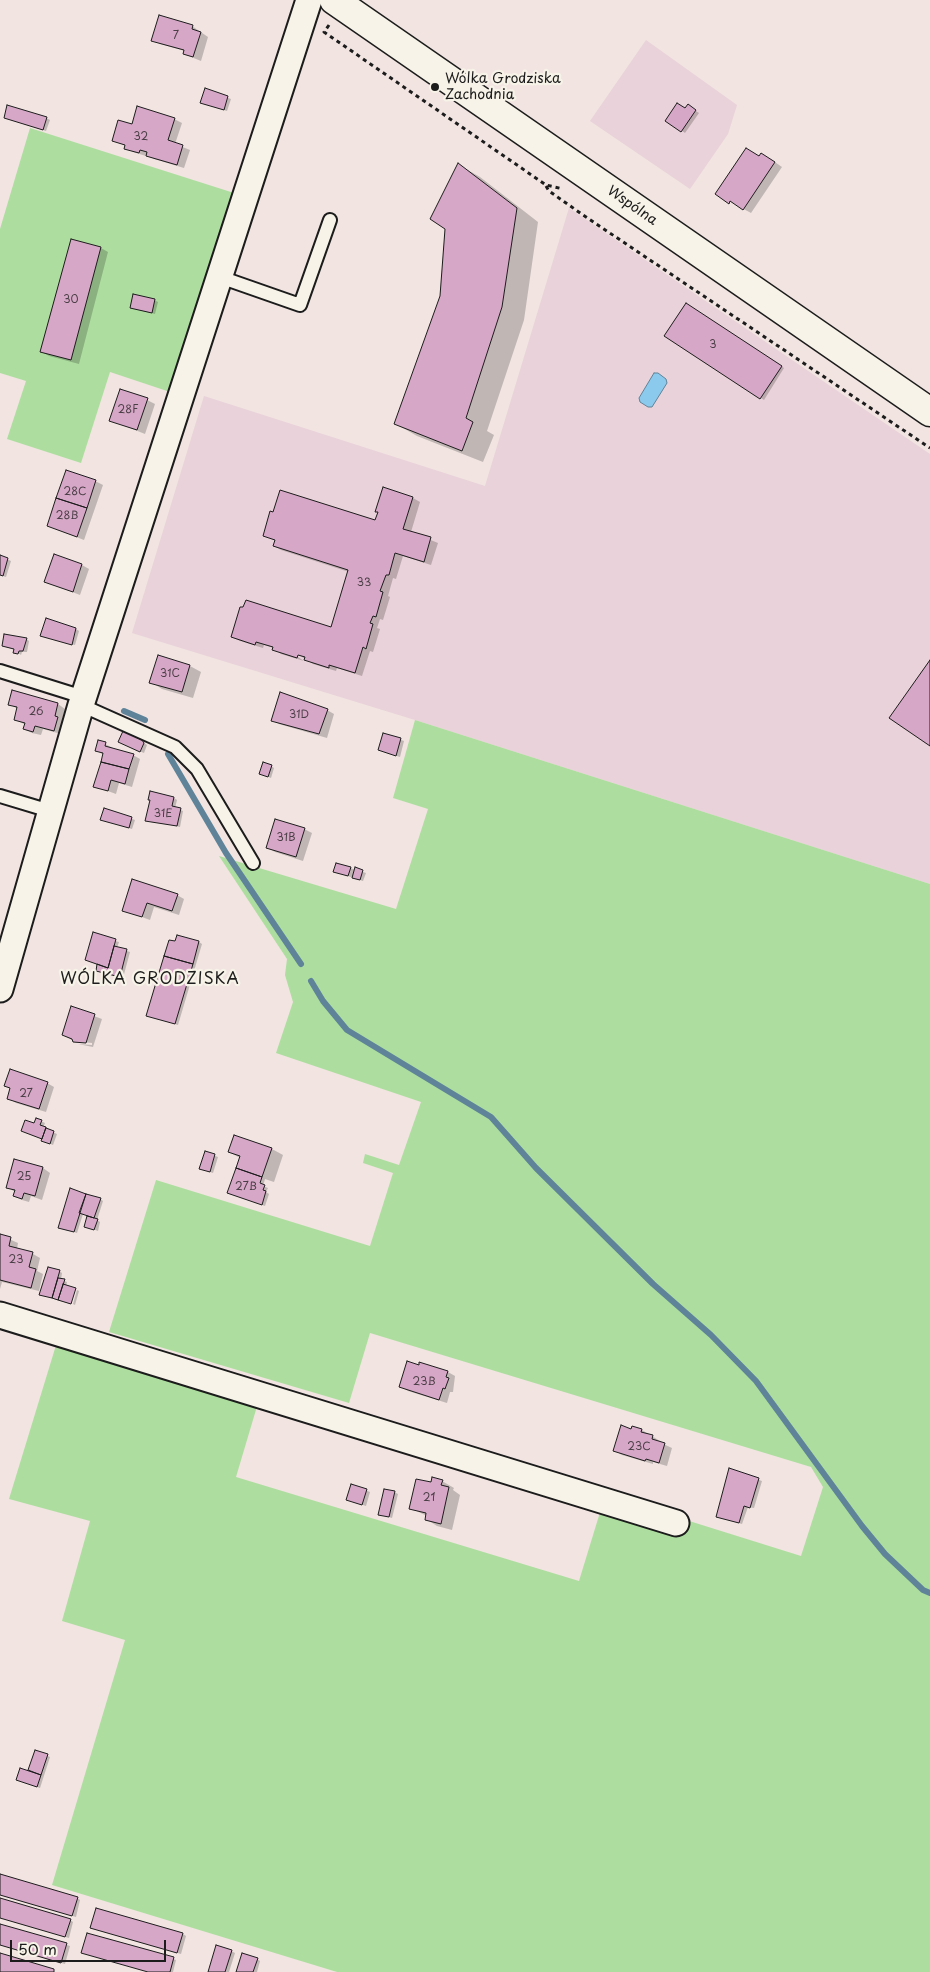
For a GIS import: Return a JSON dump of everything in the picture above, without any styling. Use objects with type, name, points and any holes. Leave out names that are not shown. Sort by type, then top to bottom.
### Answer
[{"type":"street","points":[[0,989],[82,701],[309,0]]},
{"type":"street","name":"Wspólna","points":[[334,0],[930,412]]},
{"type":"street","points":[[0,1315],[676,1522]]},
{"type":"lane","points":[[220,277],[300,305],[330,220]]},
{"type":"lane","points":[[0,671],[82,701],[175,747],[197,769],[253,863]]},
{"type":"lane","points":[[0,796],[50,811]]},
{"type":"path","points":[[333,39],[546,185],[550,191],[583,215],[930,448]]},
{"type":"shaded area","points":[[646,40],[737,105],[728,134],[690,189],[590,121]]},
{"type":"shaded area","points":[[569,208],[930,454],[930,884],[415,720],[132,633],[204,396],[485,486]]},
{"type":"green space","points":[[30,128],[234,193],[170,392],[110,372],[81,463],[7,439],[26,381],[0,373],[0,229]]},
{"type":"green space","points":[[415,720],[930,884],[930,1972],[337,1972],[52,1885],[125,1640],[62,1621],[90,1521],[9,1499],[57,1342],[258,1403],[236,1477],[579,1581],[601,1509],[686,1520],[801,1556],[823,1487],[811,1467],[370,1333],[349,1403],[109,1332],[156,1180],[370,1246],[393,1173],[363,1163],[365,1154],[399,1165],[421,1102],[276,1053],[293,1002],[285,975],[287,959],[219,856],[396,909],[428,809],[393,798]]},
{"type":"water","points":[[654,373],[658,373],[666,379],[667,383],[652,407],[648,407],[640,402],[639,398]]},
{"type":"building","points":[[159,15],[193,25],[192,29],[201,32],[193,57],[183,54],[184,50],[151,41]]},
{"type":"building","points":[[205,88],[228,96],[224,110],[200,103]]},
{"type":"building","points":[[677,103],[685,108],[688,104],[696,110],[681,132],[665,121]]},
{"type":"building","points":[[7,105],[47,117],[43,130],[4,118]]},
{"type":"building","points":[[137,106],[175,118],[168,140],[183,145],[177,165],[146,156],[147,152],[140,150],[139,153],[124,149],[125,145],[112,141],[118,120],[132,124]]},
{"type":"building","points":[[746,148],[759,156],[761,153],[775,162],[743,210],[730,201],[729,204],[715,194]]},
{"type":"building","points":[[458,163],[517,208],[502,307],[466,418],[473,422],[462,451],[394,424],[440,296],[445,229],[430,219]]},
{"type":"building","points":[[71,239],[101,247],[71,360],[40,352]]},
{"type":"building","points":[[133,294],[155,299],[152,313],[130,308]]},
{"type":"building","points":[[686,303],[782,366],[760,399],[664,336]]},
{"type":"building","points":[[120,389],[148,398],[137,430],[109,421]]},
{"type":"building","points":[[66,470],[96,480],[87,508],[56,498]]},
{"type":"building","points":[[383,487],[413,497],[403,529],[431,537],[424,562],[395,553],[389,575],[386,575],[380,591],[383,592],[376,617],[373,616],[370,623],[373,624],[366,649],[363,647],[355,673],[329,665],[329,668],[304,660],[305,657],[298,655],[297,658],[272,650],[273,647],[256,642],[255,645],[231,637],[240,607],[243,607],[246,600],[331,627],[348,570],[273,546],[275,540],[263,536],[270,511],[273,512],[280,490],[375,520],[378,512],[375,512]]},
{"type":"building","points":[[56,498],[87,508],[77,537],[47,526]]},
{"type":"building","points":[[54,554],[82,564],[73,592],[44,582]]},
{"type":"building","points":[[0,555],[8,558],[3,576],[0,575]]},
{"type":"building","points":[[46,618],[76,628],[72,645],[40,636]]},
{"type":"building","points":[[4,634],[27,638],[23,651],[19,651],[18,654],[13,653],[14,649],[2,646]]},
{"type":"building","points":[[158,655],[190,665],[182,692],[149,683]]},
{"type":"building","points":[[930,660],[930,746],[889,718]]},
{"type":"building","points":[[12,690],[58,703],[55,716],[58,717],[54,731],[35,726],[33,732],[23,729],[25,723],[14,720],[17,707],[8,705]]},
{"type":"building","points":[[280,692],[328,709],[319,734],[271,721]]},
{"type":"building","points":[[123,731],[142,740],[144,743],[140,752],[118,742]]},
{"type":"building","points":[[383,733],[401,738],[396,756],[378,750]]},
{"type":"building","points":[[98,740],[106,742],[105,746],[134,754],[129,769],[101,762],[103,753],[95,751]]},
{"type":"building","points":[[101,762],[129,769],[125,784],[111,780],[108,791],[93,787]]},
{"type":"building","points":[[263,762],[272,765],[268,777],[259,774]]},
{"type":"building","points":[[150,791],[174,797],[172,806],[181,808],[177,826],[145,821]]},
{"type":"building","points":[[104,808],[132,817],[129,828],[100,820]]},
{"type":"building","points":[[275,819],[305,828],[296,857],[266,848]]},
{"type":"building","points":[[336,863],[351,867],[348,876],[333,872]]},
{"type":"building","points":[[355,867],[363,870],[360,880],[352,878]]},
{"type":"building","points":[[132,879],[178,894],[172,911],[147,903],[142,917],[122,911]]},
{"type":"building","points":[[93,932],[116,939],[108,968],[85,960]]},
{"type":"building","points":[[177,935],[199,941],[193,964],[164,956],[169,940],[175,941]]},
{"type":"building","points":[[114,946],[127,949],[120,977],[96,971],[97,964],[108,968]]},
{"type":"building","points":[[164,956],[193,964],[175,1024],[146,1016]]},
{"type":"building","points":[[71,1006],[95,1014],[86,1043],[73,1042],[72,1039],[62,1035]]},
{"type":"building","points":[[10,1069],[48,1082],[39,1109],[7,1099],[10,1088],[4,1086]]},
{"type":"building","points":[[36,1118],[42,1120],[40,1125],[46,1127],[42,1139],[21,1131],[25,1120],[34,1123]]},
{"type":"building","points":[[46,1128],[54,1131],[50,1144],[41,1141]]},
{"type":"building","points":[[234,1135],[272,1148],[262,1177],[236,1168],[240,1156],[228,1152]]},
{"type":"building","points":[[205,1151],[215,1154],[210,1172],[199,1169]]},
{"type":"building","points":[[14,1159],[43,1167],[35,1196],[24,1193],[22,1199],[13,1196],[15,1190],[6,1188]]},
{"type":"building","points":[[236,1168],[262,1177],[260,1183],[265,1185],[263,1190],[266,1191],[262,1205],[227,1193]]},
{"type":"building","points":[[70,1188],[86,1194],[74,1232],[58,1228]]},
{"type":"building","points":[[86,1194],[101,1198],[94,1218],[79,1213]]},
{"type":"building","points":[[87,1216],[98,1219],[94,1230],[84,1227]]},
{"type":"building","points":[[0,1234],[11,1237],[9,1246],[33,1252],[29,1267],[36,1269],[31,1288],[0,1280]]},
{"type":"building","points":[[48,1267],[60,1270],[52,1298],[39,1295]]},
{"type":"building","points":[[58,1278],[65,1279],[58,1300],[52,1298]]},
{"type":"building","points":[[63,1284],[76,1288],[71,1304],[58,1300]]},
{"type":"building","points":[[407,1361],[419,1365],[419,1362],[448,1371],[446,1377],[449,1378],[439,1400],[399,1387]]},
{"type":"building","points":[[621,1425],[631,1429],[632,1426],[642,1429],[641,1432],[653,1435],[652,1439],[665,1443],[659,1463],[646,1459],[645,1461],[613,1451]]},
{"type":"building","points":[[729,1468],[759,1478],[750,1508],[744,1506],[739,1523],[716,1517]]},
{"type":"building","points":[[432,1477],[443,1480],[441,1485],[449,1487],[441,1524],[425,1520],[426,1513],[409,1509],[416,1479],[431,1482]]},
{"type":"building","points":[[351,1484],[367,1489],[362,1505],[346,1500]]},
{"type":"building","points":[[384,1489],[395,1491],[389,1517],[378,1515]]},
{"type":"building","points":[[35,1750],[48,1754],[41,1775],[28,1770]]},
{"type":"building","points":[[20,1768],[41,1775],[37,1787],[16,1780]]},
{"type":"building","points":[[0,1874],[78,1897],[72,1916],[0,1895]]},
{"type":"building","points":[[0,1898],[71,1919],[65,1937],[0,1918]]},
{"type":"building","points":[[96,1908],[183,1933],[177,1953],[90,1928]]},
{"type":"building","points":[[0,1924],[67,1943],[61,1963],[0,1945]]},
{"type":"building","points":[[87,1933],[174,1957],[170,1972],[148,1972],[81,1953]]},
{"type":"building","points":[[216,1945],[232,1950],[225,1972],[208,1972]]},
{"type":"building","points":[[0,1953],[54,1969],[54,1972],[0,1972]]},
{"type":"building","points":[[242,1953],[258,1958],[253,1972],[236,1972]]},
{"type":"waterway","points":[[124,711],[145,720]]},
{"type":"waterway","points":[[168,754],[226,853],[301,964]]},
{"type":"waterway","points":[[311,981],[323,1001],[347,1030],[491,1117],[536,1168],[653,1284],[711,1335],[756,1381],[862,1526],[885,1554],[923,1590],[930,1593]]},
{"type":"place","name":"Wólka Grodziska Zachodnia","points":[[435,87]]},
{"type":"district","name":"WÓLKA GRODZISKA","points":[[150,980]]}]
